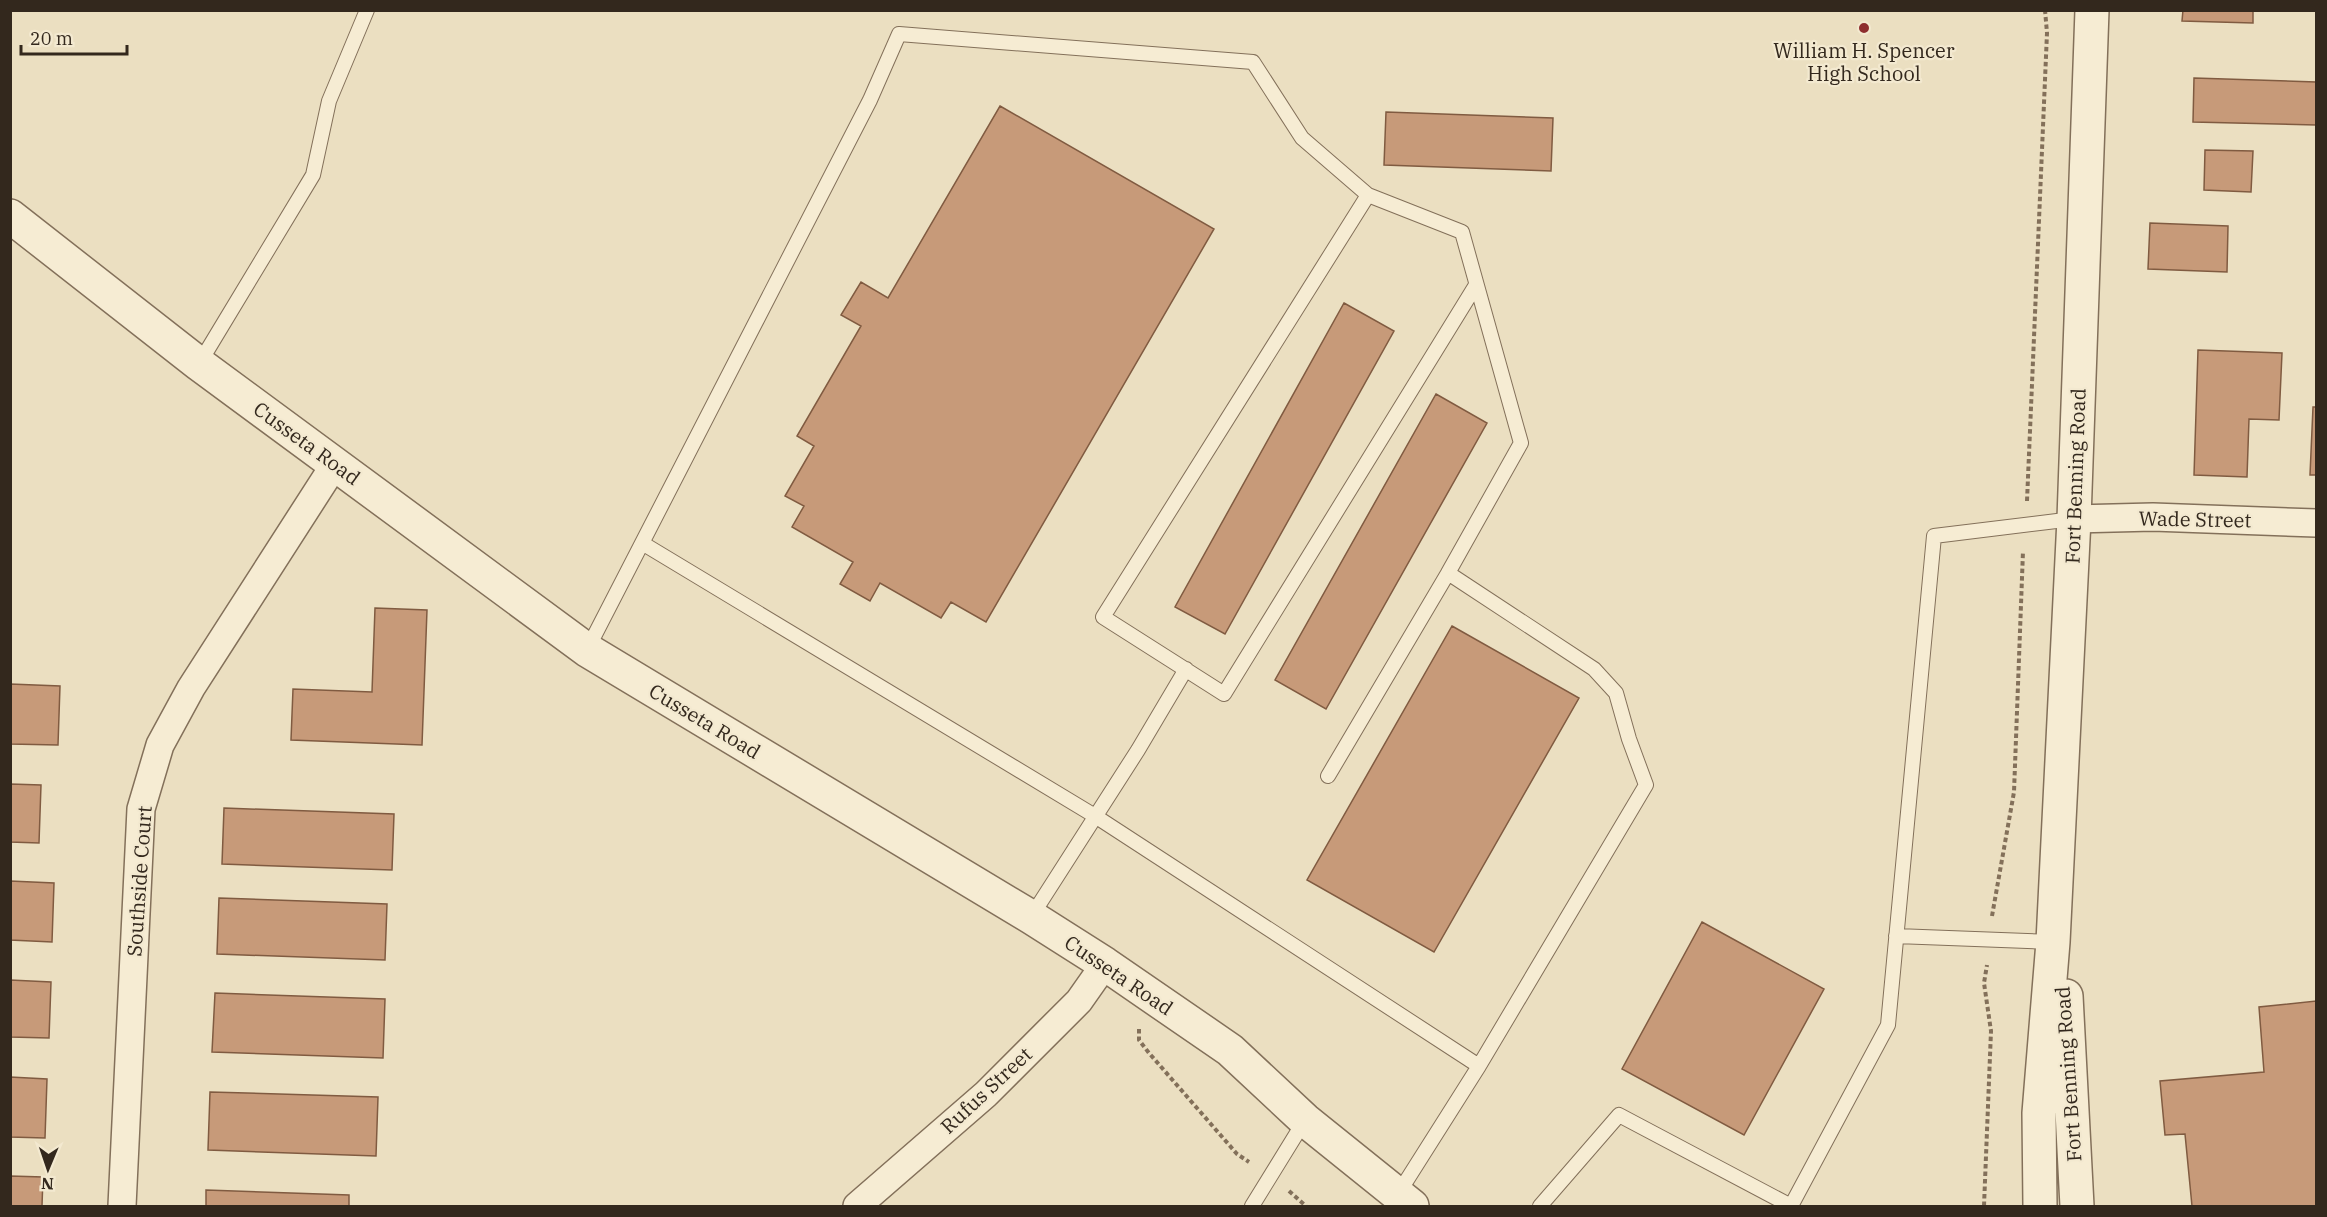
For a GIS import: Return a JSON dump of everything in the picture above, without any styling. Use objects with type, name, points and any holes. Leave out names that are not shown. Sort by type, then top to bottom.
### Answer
[{"type":"street","name":"Fort Benning Road","points":[[2040,1206],[2039,1113],[2053,942],[2074,519],[2092,10]]},
{"type":"street","name":"Cusseta Road","points":[[10,216],[199,364],[587,650],[1031,917],[1105,964],[1230,1050],[1305,1120],[1405,1200]]},
{"type":"street","name":"Southside Court","points":[[122,1206],[141,809],[144,798],[160,746],[191,688],[335,464]]},
{"type":"street","name":"Wade Street","points":[[2074,519],[2153,517],[2316,523]]},
{"type":"street","name":"Fort Benning Road","points":[[2053,942],[2066,994],[2077,1206]]},
{"type":"street","name":"Rufus Street","points":[[857,1206],[986,1094],[1079,1001],[1105,964]]},
{"type":"street","points":[[2019,1206],[2024,1160],[2039,1113]]},
{"type":"lane","points":[[199,364],[313,175],[329,101],[368,10]]},
{"type":"lane","points":[[587,650],[870,100],[899,34],[1253,62],[1302,138],[1368,195],[1461,232],[1521,443],[1448,573],[1328,776]]},
{"type":"lane","points":[[1368,195],[1103,617],[1224,694],[1476,285]]},
{"type":"lane","points":[[1540,1206],[1619,1115],[1791,1206],[1888,1025],[1934,536],[2074,519]]},
{"type":"lane","points":[[642,543],[1095,816],[1479,1066]]},
{"type":"lane","points":[[1405,1200],[1479,1066],[1646,786],[1616,693],[1594,669],[1448,573]]},
{"type":"lane","points":[[1031,917],[1138,750],[1186,669]]},
{"type":"lane","points":[[1896,936],[2053,942]]},
{"type":"lane","points":[[1252,1206],[1305,1120]]},
{"type":"path","points":[[1984,1206],[1991,1031],[1984,983],[1994,902],[2014,792],[2047,33],[2045,10]]},
{"type":"path","points":[[1138,987],[1139,1040],[1237,1154],[1306,1206]]},
{"type":"building","points":[[2183,10],[2253,10],[2253,23],[2182,21]]},
{"type":"building","points":[[2194,78],[2316,82],[2316,125],[2193,122]]},
{"type":"building","points":[[1000,106],[1214,229],[986,622],[951,602],[941,618],[880,583],[870,601],[840,584],[853,562],[792,527],[804,506],[785,496],[814,446],[797,436],[861,326],[841,315],[861,282],[888,298]]},
{"type":"building","points":[[1386,112],[1553,118],[1551,171],[1384,165]]},
{"type":"building","points":[[2205,150],[2253,151],[2251,192],[2204,190]]},
{"type":"building","points":[[2150,223],[2228,226],[2227,272],[2148,269]]},
{"type":"building","points":[[1344,303],[1394,331],[1225,634],[1175,607]]},
{"type":"building","points":[[2198,350],[2282,353],[2279,420],[2249,419],[2247,477],[2194,475]]},
{"type":"building","points":[[1436,394],[1487,423],[1326,709],[1275,680]]},
{"type":"building","points":[[2313,407],[2316,407],[2316,475],[2310,475]]},
{"type":"building","points":[[375,608],[427,610],[422,745],[291,740],[293,689],[372,692]]},
{"type":"building","points":[[1452,626],[1579,698],[1434,952],[1307,880]]},
{"type":"building","points":[[10,684],[60,686],[58,745],[10,744]]},
{"type":"building","points":[[10,784],[41,785],[39,843],[10,842]]},
{"type":"building","points":[[224,808],[394,814],[392,870],[222,864]]},
{"type":"building","points":[[10,881],[54,883],[52,942],[10,940]]},
{"type":"building","points":[[219,898],[387,904],[385,960],[217,954]]},
{"type":"building","points":[[1702,922],[1824,989],[1744,1135],[1622,1069]]},
{"type":"building","points":[[10,980],[51,982],[49,1038],[10,1037]]},
{"type":"building","points":[[215,993],[385,999],[383,1058],[212,1052]]},
{"type":"building","points":[[2316,1001],[2316,1206],[2192,1206],[2185,1134],[2165,1135],[2160,1081],[2264,1072],[2259,1007]]},
{"type":"building","points":[[10,1077],[47,1079],[45,1138],[10,1137]]},
{"type":"building","points":[[210,1092],[378,1097],[376,1156],[208,1150]]},
{"type":"building","points":[[10,1176],[43,1177],[42,1206],[10,1206]]},
{"type":"building","points":[[206,1190],[349,1195],[349,1206],[206,1206]]},
{"type":"place","name":"William H. Spencer High School","points":[[1864,28]]}]
